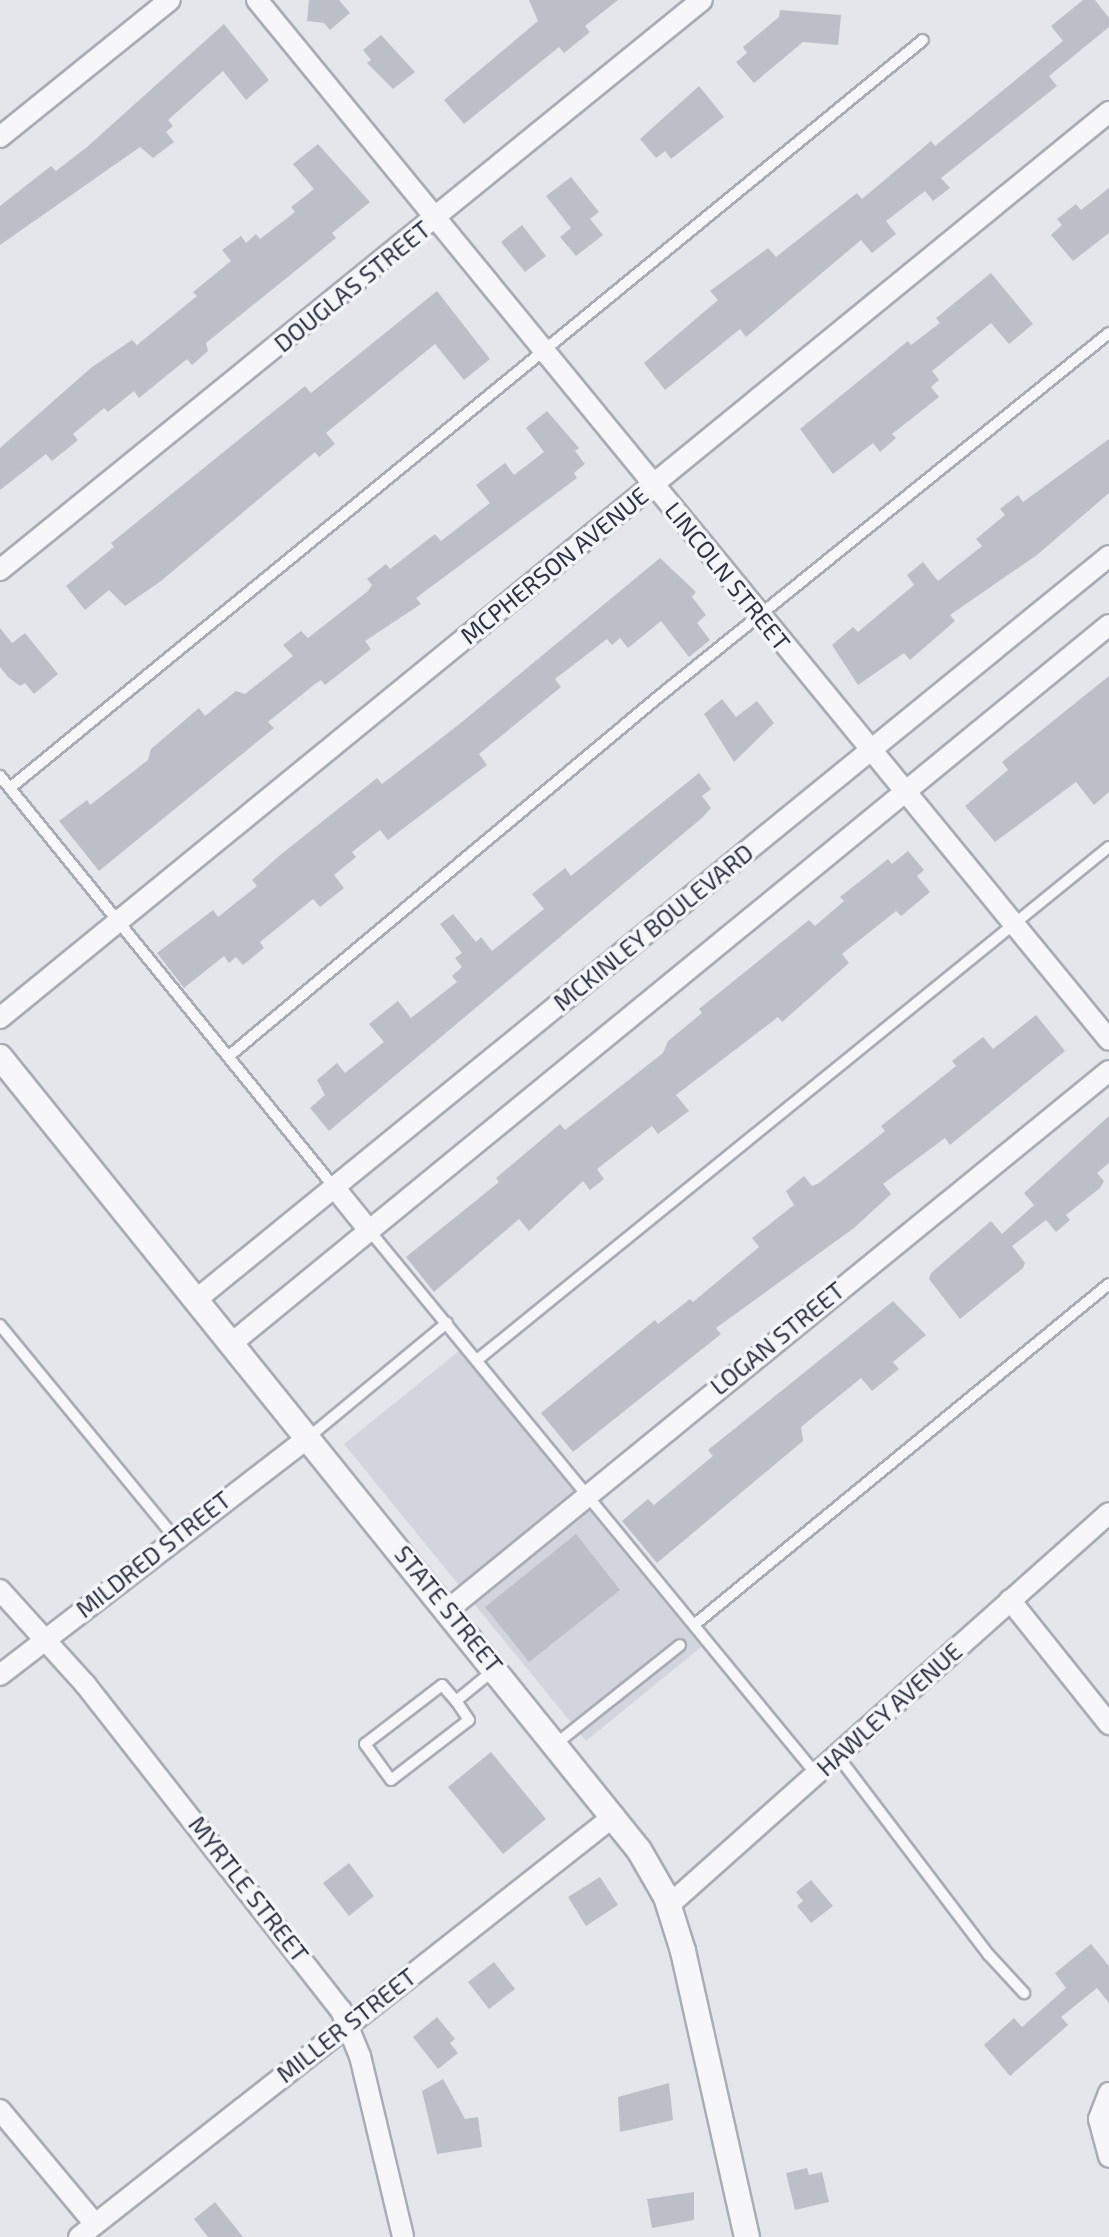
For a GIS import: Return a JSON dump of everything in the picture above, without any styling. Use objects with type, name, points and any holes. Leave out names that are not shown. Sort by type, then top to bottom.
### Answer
[{"type":"street","points":[[0,137],[170,0]]},
{"type":"street","name":"LINCOLN STREET","points":[[257,0],[1109,1040]]},
{"type":"street","name":"DOUGLAS STREET","points":[[0,570],[702,0]]},
{"type":"street","name":"MCPHERSON AVENUE","points":[[0,1018],[1109,112]]},
{"type":"street","name":"MCKINLEY BOULEVARD","points":[[197,1299],[1109,556]]},
{"type":"street","points":[[232,1343],[1109,625]]},
{"type":"street","name":"STATE STREET","points":[[0,1057],[497,1668],[639,1850],[669,1905],[747,2237]]},
{"type":"street","name":"LOGAN STREET","points":[[449,1609],[1109,1071]]},
{"type":"street","points":[[334,1187],[369,1230]]},
{"type":"street","name":"MILDRED STREET","points":[[0,1675],[174,1537],[309,1437]]},
{"type":"street","name":"HAWLEY AVENUE","points":[[669,1905],[1109,1513]]},
{"type":"street","name":"MYRTLE STREET","points":[[0,1590],[44,1638],[277,1922],[348,2023],[403,2237]]},
{"type":"street","points":[[1010,1600],[1109,1724]]},
{"type":"street","name":"MILLER STREET","points":[[87,2231],[614,1816]]},
{"type":"street","points":[[1109,2093],[1099,2119],[1109,2157]]},
{"type":"street","points":[[0,2110],[87,2231]]},
{"type":"lane","points":[[10,788],[923,40]]},
{"type":"lane","points":[[229,1056],[760,615],[1109,333]]},
{"type":"lane","points":[[0,776],[119,918],[334,1187]]},
{"type":"lane","points":[[477,1360],[1109,847]]},
{"type":"lane","points":[[369,1230],[816,1774]]},
{"type":"lane","points":[[694,1625],[1109,1284]]},
{"type":"lane","points":[[309,1437],[447,1323]]},
{"type":"lane","points":[[0,1325],[174,1537]]},
{"type":"lane","points":[[557,1743],[680,1645]]},
{"type":"lane","points":[[456,1701],[497,1668]]},
{"type":"lane","points":[[442,1685],[456,1701],[469,1720],[391,1780],[365,1744],[442,1685]]},
{"type":"lane","points":[[837,1755],[989,1955],[1024,1993]]},
{"type":"shaded area","points":[[459,1351],[701,1647],[586,1741],[344,1444]]},
{"type":"building","points":[[309,0],[339,0],[350,13],[330,30],[324,23],[307,21]]},
{"type":"building","points":[[529,0],[618,0],[585,26],[590,32],[564,53],[559,47],[464,124],[444,100],[538,21]]},
{"type":"building","points":[[1083,0],[1095,0],[1109,18],[1109,27],[1049,76],[1057,86],[941,178],[950,188],[933,201],[925,191],[886,221],[896,234],[872,253],[861,240],[746,337],[740,329],[665,390],[644,363],[718,300],[710,291],[768,248],[776,257],[857,193],[862,199],[931,141],[935,146],[1063,41],[1051,26]]},
{"type":"building","points":[[780,10],[841,15],[838,45],[803,42],[754,83],[736,62],[747,53],[743,47],[779,17]]},
{"type":"building","points":[[224,24],[269,80],[246,100],[223,71],[168,120],[173,126],[166,132],[174,142],[153,158],[140,147],[0,245],[0,206],[51,166],[56,171],[87,147]]},
{"type":"building","points":[[381,35],[415,72],[393,89],[367,63],[371,60],[363,50]]},
{"type":"building","points":[[699,86],[724,117],[671,159],[665,151],[656,158],[640,139]]},
{"type":"building","points":[[318,144],[370,202],[332,233],[336,238],[206,343],[208,351],[192,365],[187,359],[139,398],[134,391],[108,412],[104,408],[73,434],[78,440],[52,461],[46,454],[0,490],[0,448],[92,367],[132,340],[137,345],[197,296],[193,292],[231,261],[222,250],[241,236],[246,243],[256,234],[260,239],[295,212],[291,207],[314,189],[293,164]]},
{"type":"building","points":[[571,177],[599,212],[590,219],[603,235],[576,256],[560,237],[571,228],[546,196]]},
{"type":"building","points":[[1109,188],[1109,233],[1073,261],[1051,235],[1062,225],[1057,219],[1076,204],[1081,210]]},
{"type":"building","points":[[522,225],[546,256],[525,272],[501,242]]},
{"type":"building","points":[[991,273],[1033,324],[1009,344],[991,323],[932,371],[939,380],[931,387],[939,397],[892,434],[896,438],[880,452],[873,443],[833,474],[800,429],[908,341],[911,345],[940,323],[936,318]]},
{"type":"building","points":[[437,291],[490,359],[464,380],[435,344],[326,433],[335,444],[319,457],[315,452],[161,581],[125,606],[109,590],[85,610],[66,586],[114,547],[111,543],[305,386],[311,393]]},
{"type":"building","points":[[547,411],[579,448],[575,451],[585,464],[574,473],[577,478],[416,598],[421,604],[365,641],[371,649],[325,685],[321,680],[315,684],[268,722],[274,728],[99,871],[59,821],[87,800],[90,805],[148,760],[151,749],[199,708],[205,716],[236,691],[245,694],[293,656],[283,645],[301,631],[308,638],[368,591],[372,585],[367,579],[386,564],[390,569],[435,534],[441,541],[490,503],[476,485],[505,463],[514,475],[544,452],[526,428]]},
{"type":"building","points":[[1109,439],[1109,493],[1037,555],[950,615],[955,621],[910,660],[904,653],[858,685],[832,645],[853,627],[858,632],[914,585],[907,575],[923,562],[938,581],[982,546],[976,539],[1005,515],[1000,509],[1018,495],[1023,502]]},
{"type":"building","points":[[660,558],[696,592],[692,597],[706,615],[697,623],[710,640],[689,657],[661,621],[628,648],[620,638],[612,645],[607,639],[555,679],[561,687],[479,754],[487,765],[388,840],[380,830],[352,852],[356,857],[334,875],[344,888],[320,907],[313,899],[260,942],[264,948],[243,965],[236,957],[229,963],[224,956],[184,988],[157,953],[213,910],[218,917],[257,886],[252,880],[279,856],[377,778],[382,784],[457,726]]},
{"type":"building","points":[[0,628],[12,643],[25,633],[58,674],[34,694],[25,683],[20,686],[0,667]]},
{"type":"building","points":[[1109,676],[1109,792],[1094,805],[1076,782],[995,842],[965,806],[1008,770],[1002,762]]},
{"type":"building","points":[[722,699],[736,717],[757,701],[774,723],[734,762],[704,714]]},
{"type":"building","points":[[699,773],[711,789],[702,796],[711,808],[703,817],[329,1131],[310,1108],[325,1095],[317,1080],[337,1063],[345,1073],[384,1042],[369,1024],[398,1001],[411,1018],[457,982],[452,976],[462,967],[455,958],[462,953],[440,924],[453,914],[476,942],[481,937],[492,951],[544,909],[532,894],[565,868],[571,876]]},
{"type":"building","points":[[908,851],[924,870],[917,876],[930,892],[901,916],[896,911],[842,954],[849,963],[782,1022],[778,1017],[676,1095],[689,1111],[658,1134],[652,1126],[597,1169],[604,1179],[590,1190],[583,1181],[529,1231],[519,1219],[434,1292],[406,1257],[499,1182],[496,1178],[560,1124],[565,1130],[663,1053],[668,1041],[702,1013],[699,1009],[809,920],[815,926],[844,901],[840,897],[888,859],[892,864]]},
{"type":"building","points":[[1036,1015],[1065,1051],[950,1145],[945,1138],[883,1184],[891,1194],[854,1228],[716,1328],[721,1334],[573,1452],[541,1413],[655,1320],[658,1324],[690,1299],[693,1302],[759,1247],[752,1238],[794,1205],[786,1191],[804,1176],[812,1186],[819,1183],[885,1131],[881,1126],[956,1066],[952,1061],[983,1037],[993,1049]]},
{"type":"building","points":[[1109,1116],[1109,1163],[1097,1173],[1104,1181],[1100,1188],[1066,1215],[1070,1220],[1056,1232],[1046,1220],[1012,1246],[1025,1263],[1023,1268],[960,1319],[929,1279],[931,1273],[991,1221],[1002,1234],[1034,1205],[1024,1193]]},
{"type":"building","points":[[893,1301],[926,1335],[893,1362],[899,1369],[872,1391],[861,1378],[801,1427],[803,1441],[657,1563],[622,1521],[648,1499],[654,1505],[713,1456],[708,1450]]},
{"type":"building","points":[[576,1534],[620,1590],[529,1662],[485,1607]]},
{"type":"building","points":[[491,1752],[546,1819],[503,1854],[448,1787]]},
{"type":"building","points":[[349,1863],[374,1896],[349,1916],[323,1883]]},
{"type":"building","points":[[600,1877],[618,1905],[586,1926],[568,1897]]},
{"type":"building","points":[[811,1880],[833,1906],[811,1923],[797,1906],[803,1901],[796,1892]]},
{"type":"building","points":[[1091,1944],[1109,1966],[1109,2003],[1097,1988],[1061,2017],[1068,2025],[1010,2076],[984,2045],[1014,2018],[1022,2027],[1066,1988],[1055,1973]]},
{"type":"building","points":[[494,1962],[515,1989],[489,2009],[468,1982]]},
{"type":"building","points":[[437,2017],[455,2039],[450,2043],[458,2053],[438,2069],[413,2037]]},
{"type":"building","points":[[443,2079],[465,2119],[478,2117],[482,2147],[437,2154],[422,2091]]},
{"type":"building","points":[[669,2083],[673,2120],[620,2132],[618,2097]]},
{"type":"building","points":[[807,2168],[809,2175],[822,2172],[829,2202],[795,2210],[786,2173]]},
{"type":"building","points":[[694,2192],[694,2220],[652,2228],[647,2199]]},
{"type":"building","points":[[215,2202],[243,2237],[208,2237],[194,2219]]}]
